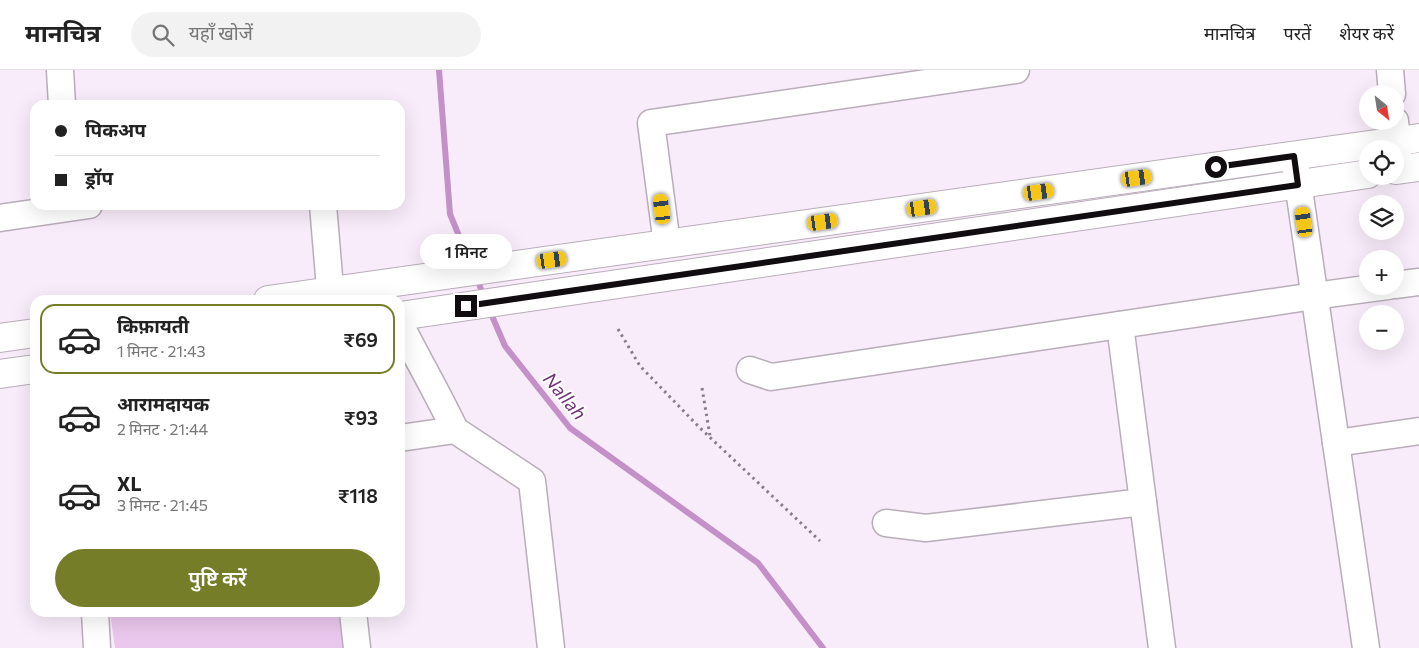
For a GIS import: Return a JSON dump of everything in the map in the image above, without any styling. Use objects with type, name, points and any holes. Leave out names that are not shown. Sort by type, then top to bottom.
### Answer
[{"type":"street","points":[[60,70],[62,100]]},
{"type":"street","points":[[667,244],[651,123],[1016,70]]},
{"type":"street","points":[[1390,70],[1391,85]]},
{"type":"street","points":[[335,295],[410,280],[1294,156],[1403,134]]},
{"type":"street","points":[[1294,156],[1366,648]]},
{"type":"street","points":[[551,648],[532,481],[455,430],[439,395],[423,370],[405,318],[536,296],[1359,175]]},
{"type":"street","points":[[0,218],[50,210]]},
{"type":"street","points":[[323,210],[330,295]]},
{"type":"street","points":[[1404,284],[1419,282]]},
{"type":"street","points":[[750,370],[770,377],[1359,290]]},
{"type":"street","points":[[1120,325],[1162,648]]},
{"type":"street","points":[[0,338],[30,334]]},
{"type":"street","points":[[0,374],[30,370]]},
{"type":"street","points":[[405,437],[455,430]]},
{"type":"street","points":[[1336,443],[1419,431]]},
{"type":"street","points":[[886,524],[926,528],[1143,502]]},
{"type":"street","points":[[95,617],[97,648]]},
{"type":"street","points":[[354,617],[357,648]]},
{"type":"path","points":[[618,329],[640,366],[710,437],[820,541]]},
{"type":"path","points":[[702,388],[710,437]]},
{"type":"shaded area","points":[[111,617],[342,617],[346,648],[115,648]]},
{"type":"waterway","name":"Nallah","points":[[439,70],[450,214],[471,265]]},
{"type":"waterway","name":"Nallah","points":[[476,276],[484,297]]},
{"type":"waterway","name":"Nallah","points":[[489,309],[505,346],[570,428],[758,563],[823,648]]},
{"type":"route","points":[[466,306],[1298,185],[1294,156],[1216,167]]}]
